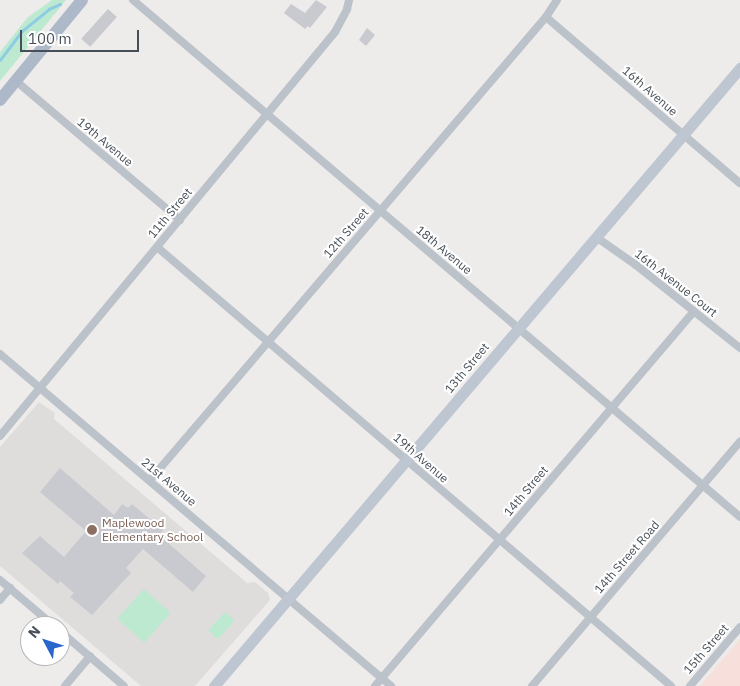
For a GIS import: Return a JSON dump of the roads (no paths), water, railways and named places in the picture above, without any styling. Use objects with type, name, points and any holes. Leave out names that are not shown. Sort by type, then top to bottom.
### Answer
[{"type":"main road","points":[[0,100],[82,0]]},
{"type":"street","name":"18th Avenue","points":[[134,0],[740,517]]},
{"type":"street","name":"11th Street","points":[[0,436],[335,32],[347,9],[349,0]]},
{"type":"street","name":"12th Street","points":[[150,480],[546,17],[557,0]]},
{"type":"street","name":"16th Avenue","points":[[546,17],[740,183]]},
{"type":"street","name":"13th Street","points":[[214,686],[740,68]]},
{"type":"street","name":"19th Avenue","points":[[16,81],[180,220]]},
{"type":"street","name":"16th Avenue Court","points":[[596,237],[636,265],[740,348]]},
{"type":"street","name":"19th Avenue","points":[[157,248],[671,686]]},
{"type":"street","name":"14th Street","points":[[375,686],[694,311]]},
{"type":"street","name":"21st Avenue","points":[[0,354],[391,686]]},
{"type":"street","name":"14th Street Road","points":[[532,686],[740,442]]},
{"type":"street","points":[[0,580],[42,616]]},
{"type":"street","points":[[0,600],[10,588]]},
{"type":"street","name":"15th Street","points":[[690,686],[740,628]]},
{"type":"street","points":[[70,639],[124,686]]},
{"type":"street","points":[[65,686],[90,656]]},
{"type":"waterway","points":[[0,60],[22,31],[49,9],[60,4]]},
{"type":"place","name":"Maplewood Elementary School","points":[[92,530]]}]
